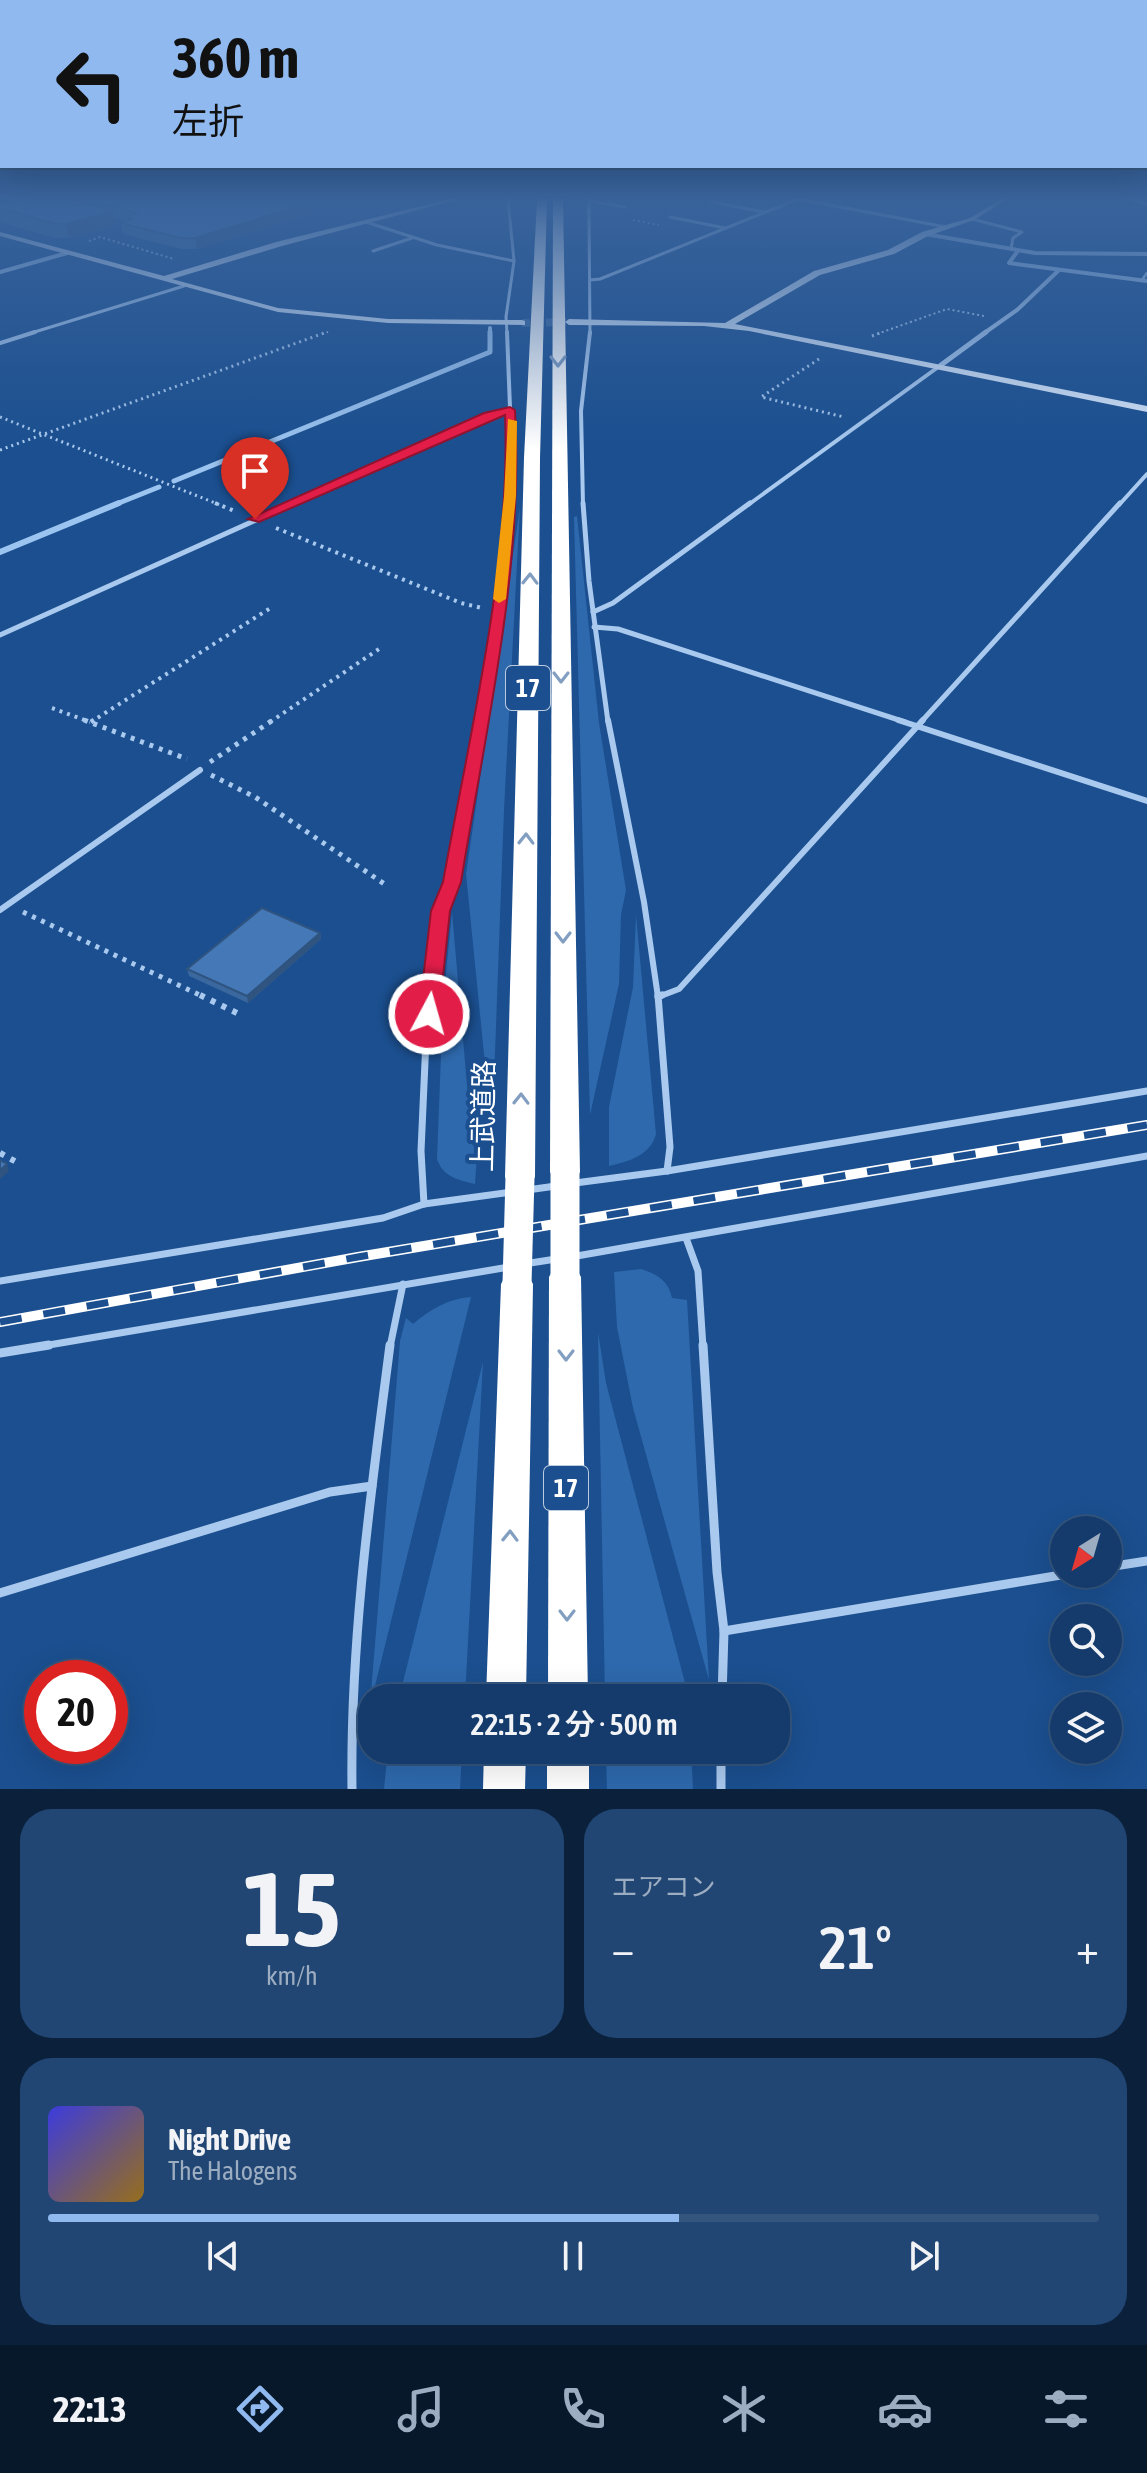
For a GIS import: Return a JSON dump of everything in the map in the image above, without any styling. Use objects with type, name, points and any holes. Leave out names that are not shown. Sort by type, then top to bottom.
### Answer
[{"type":"highway","name":"上武道路","points":[[506,1684],[520,1177],[522,458],[543,282]]},
{"type":"highway","name":"上武道路","points":[[551,282],[558,458],[568,1684]]},
{"type":"highway","points":[[504,1789],[505,1764]]},
{"type":"highway","points":[[568,1764],[568,1789]]},
{"type":"street","points":[[172,282],[278,310],[358,319],[522,323]]},
{"type":"street","points":[[727,325],[801,282]]},
{"type":"street","points":[[941,365],[1017,310],[1046,282]]},
{"type":"street","points":[[569,322],[727,325],[941,365],[1147,409]]},
{"type":"lane","points":[[424,1204],[420,1183],[423,1069],[441,911],[452,882],[522,458],[510,410],[506,323],[511,282]]},
{"type":"lane","points":[[590,282],[591,322],[581,411],[580,458],[594,627],[611,743],[644,902],[658,997],[670,1147],[667,1171]]},
{"type":"lane","points":[[0,343],[184,286]]},
{"type":"lane","points":[[593,612],[613,603],[941,365]]},
{"type":"lane","points":[[0,635],[474,422],[510,410]]},
{"type":"lane","points":[[558,458],[580,458]]},
{"type":"lane","points":[[658,997],[679,989],[1147,474]]},
{"type":"lane","points":[[594,627],[618,629],[1147,801]]},
{"type":"lane","points":[[0,910],[200,770]]},
{"type":"lane","points":[[0,1281],[383,1218],[424,1204],[667,1171],[1147,1091]]},
{"type":"lane","points":[[0,1353],[686,1238],[717,1229],[1147,1156]]},
{"type":"lane","points":[[686,1238],[698,1271],[717,1572],[724,1631],[722,1684]]},
{"type":"lane","points":[[352,1789],[351,1709],[372,1486],[391,1339],[403,1284]]},
{"type":"lane","points":[[0,1593],[330,1492],[372,1486]]},
{"type":"lane","points":[[1122,1565],[1147,1561]]},
{"type":"lane","points":[[724,1631],[1050,1577]]},
{"type":"lane","points":[[721,1764],[721,1789]]},
{"type":"path","points":[[0,450],[358,319]]},
{"type":"path","points":[[90,722],[272,607]]},
{"type":"path","points":[[200,770],[379,649]]},
{"type":"path","points":[[52,708],[196,763],[200,770],[255,797],[386,885]]},
{"type":"path","points":[[8,905],[237,1013]]},
{"type":"path","points":[[0,1153],[20,1164]]},
{"type":"shaded area","points":[[520,507],[504,810],[492,1134],[466,874]]},
{"type":"shaded area","points":[[577,516],[599,723],[626,890],[621,915],[619,984],[590,1115],[574,517]]},
{"type":"shaded area","points":[[452,912],[469,1108],[477,1156],[475,1184],[447,1174],[437,1159],[443,1003]]},
{"type":"shaded area","points":[[636,915],[656,1134],[644,1152],[631,1160],[609,1166],[609,1107],[633,987]]},
{"type":"shaded area","points":[[641,1269],[661,1279],[672,1298],[687,1300],[709,1680],[633,1408],[617,1327],[614,1272]]},
{"type":"shaded area","points":[[471,1297],[375,1684],[372,1684],[400,1341],[406,1318],[413,1324],[454,1300]]},
{"type":"shaded area","points":[[598,1332],[606,1383],[685,1684],[605,1684]]},
{"type":"shaded area","points":[[483,1362],[466,1684],[402,1684]]},
{"type":"shaded area","points":[[387,1764],[461,1764],[460,1789],[384,1789]]},
{"type":"shaded area","points":[[606,1764],[692,1764],[693,1789],[607,1789]]},
{"type":"building","points":[[262,908],[320,933],[247,996],[187,969]]},
{"type":"waterway","points":[[174,481],[490,352],[490,328]]},
{"type":"waterway","points":[[119,503],[159,487]]},
{"type":"waterway","points":[[0,552],[119,503]]},
{"type":"waterway","points":[[114,505],[119,503]]},
{"type":"tunnel","points":[[522,323],[569,322]]},
{"type":"railway","points":[[0,1322],[358,1257],[1147,1125]]},
{"type":"slow traffic","points":[[499,599],[510,496],[511,421]]},
{"type":"route","points":[[255,519],[488,416],[510,410],[510,496],[498,611],[452,882],[441,911],[429,1014]]}]
